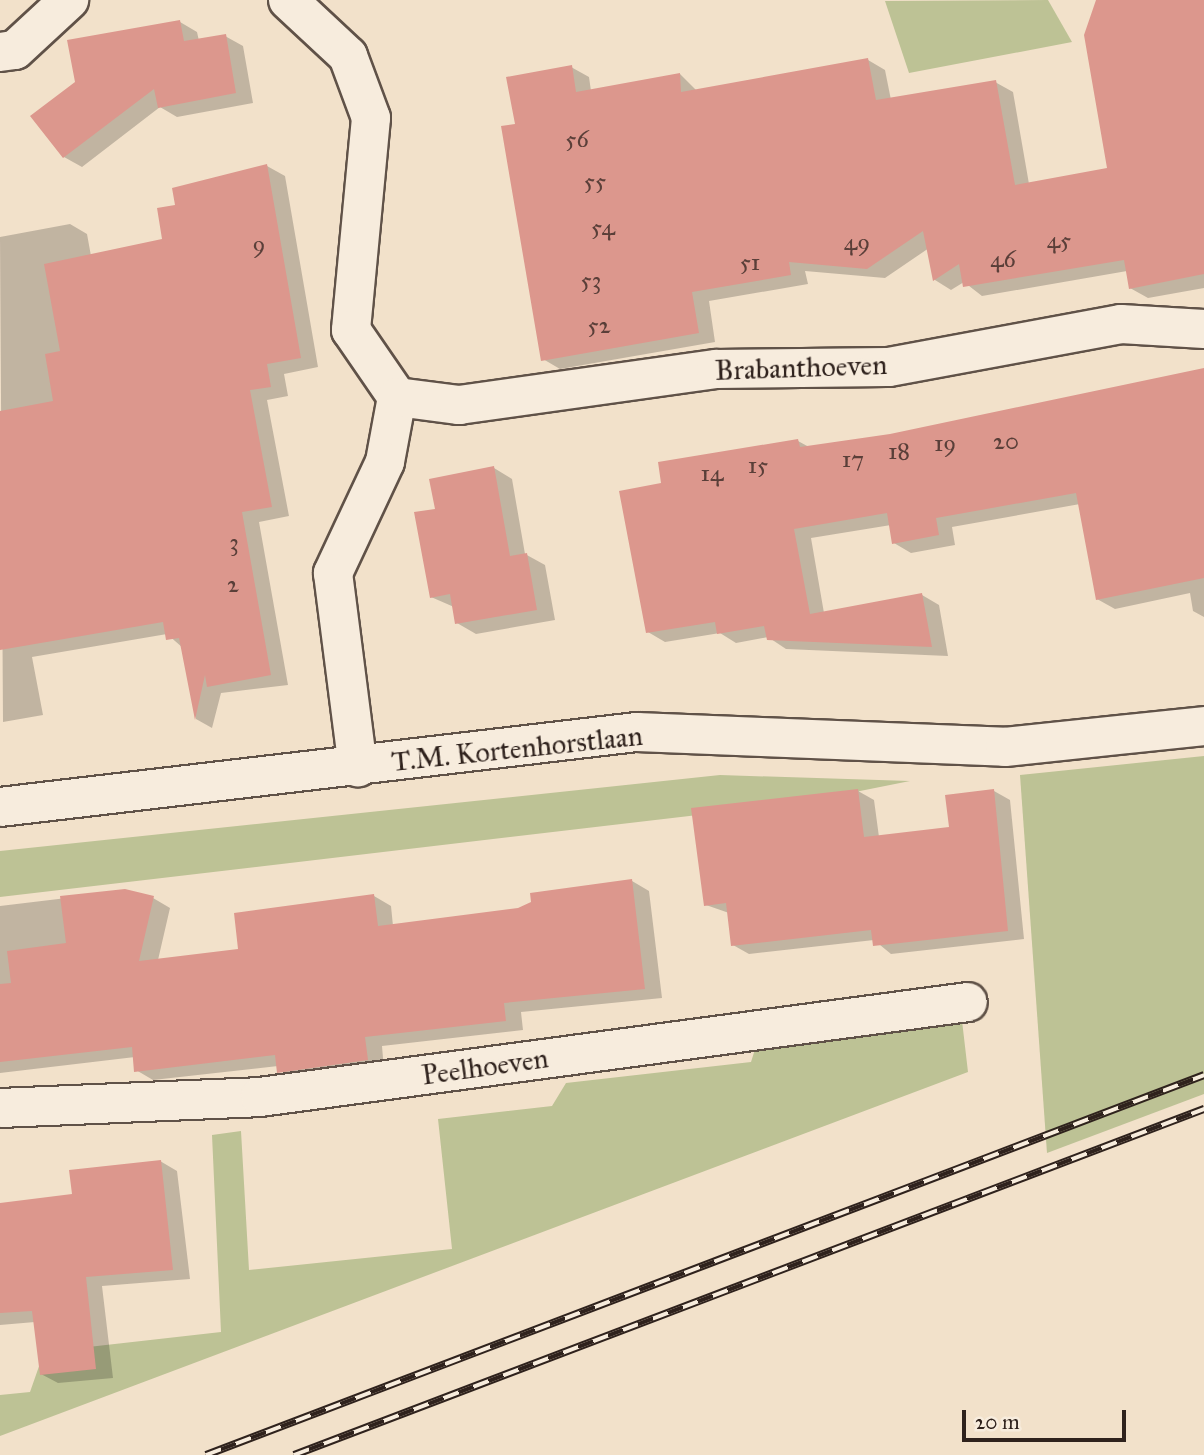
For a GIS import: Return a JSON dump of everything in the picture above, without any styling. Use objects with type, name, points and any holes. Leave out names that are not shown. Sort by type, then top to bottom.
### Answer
[{"type":"street","points":[[0,52],[15,50],[69,0]]},
{"type":"street","points":[[288,0],[348,56],[371,118],[351,330],[397,397],[385,462],[333,573],[358,767]]},
{"type":"street","name":"Brabanthoeven","points":[[397,397],[459,405],[716,369],[889,367],[1121,324],[1204,329]]},
{"type":"street","name":"T.M. Kortenhorstlaan","points":[[0,807],[358,767],[636,732],[1005,747],[1204,726]]},
{"type":"street","name":"Peelhoeven","points":[[0,1108],[260,1097],[968,1002]]},
{"type":"green space","points":[[1048,0],[1072,42],[909,73],[885,1]]},
{"type":"green space","points":[[1204,756],[1204,1094],[1047,1153],[1020,775]]},
{"type":"green space","points":[[720,775],[910,781],[800,803],[0,897],[0,851]]},
{"type":"green space","points":[[961,1012],[968,1072],[0,1436],[0,1395],[30,1392],[44,1352],[221,1332],[212,1135],[241,1131],[249,1270],[452,1249],[438,1119],[552,1106],[566,1083],[751,1062],[758,1040]]},
{"type":"building","points":[[1096,0],[1204,0],[1204,274],[1129,289],[1124,260],[963,287],[959,264],[933,281],[923,231],[867,269],[789,262],[791,275],[692,292],[699,333],[541,361],[501,126],[515,124],[506,77],[572,65],[576,92],[680,73],[681,92],[868,58],[876,100],[996,80],[1015,185],[1107,168],[1084,35]]},
{"type":"building","points":[[180,20],[184,41],[226,34],[236,93],[158,108],[154,89],[63,158],[30,116],[75,82],[67,40]]},
{"type":"building","points":[[267,164],[301,358],[267,364],[271,387],[250,390],[272,507],[242,512],[271,675],[207,687],[205,675],[195,720],[179,638],[166,640],[163,622],[0,650],[0,411],[53,401],[45,354],[60,351],[44,264],[162,239],[157,208],[175,205],[172,188]]},
{"type":"building","points":[[1204,368],[1204,578],[1096,600],[1076,493],[936,518],[939,535],[892,544],[887,513],[794,529],[810,614],[922,593],[932,647],[767,640],[764,626],[717,634],[715,622],[646,633],[619,491],[661,483],[658,462],[798,439],[800,447],[890,434]]},
{"type":"building","points":[[494,466],[510,556],[527,553],[537,610],[455,624],[450,594],[430,598],[414,512],[435,509],[429,479]]},
{"type":"building","points":[[858,789],[864,837],[949,827],[945,795],[994,789],[1008,931],[873,946],[871,930],[731,946],[726,903],[704,906],[691,808]]},
{"type":"building","points":[[632,879],[645,989],[504,1003],[506,1021],[365,1037],[368,1060],[277,1073],[275,1055],[134,1072],[132,1047],[0,1062],[0,984],[11,983],[7,951],[66,943],[60,896],[125,889],[154,896],[139,961],[238,949],[234,913],[374,894],[378,926],[518,908],[531,902],[530,893]]},
{"type":"building","points":[[161,1160],[173,1270],[86,1277],[96,1369],[40,1375],[32,1311],[0,1313],[0,1203],[72,1194],[69,1170]]},
{"type":"railway","points":[[206,1455],[1204,1075]]},
{"type":"railway","points":[[294,1455],[1204,1109]]}]
